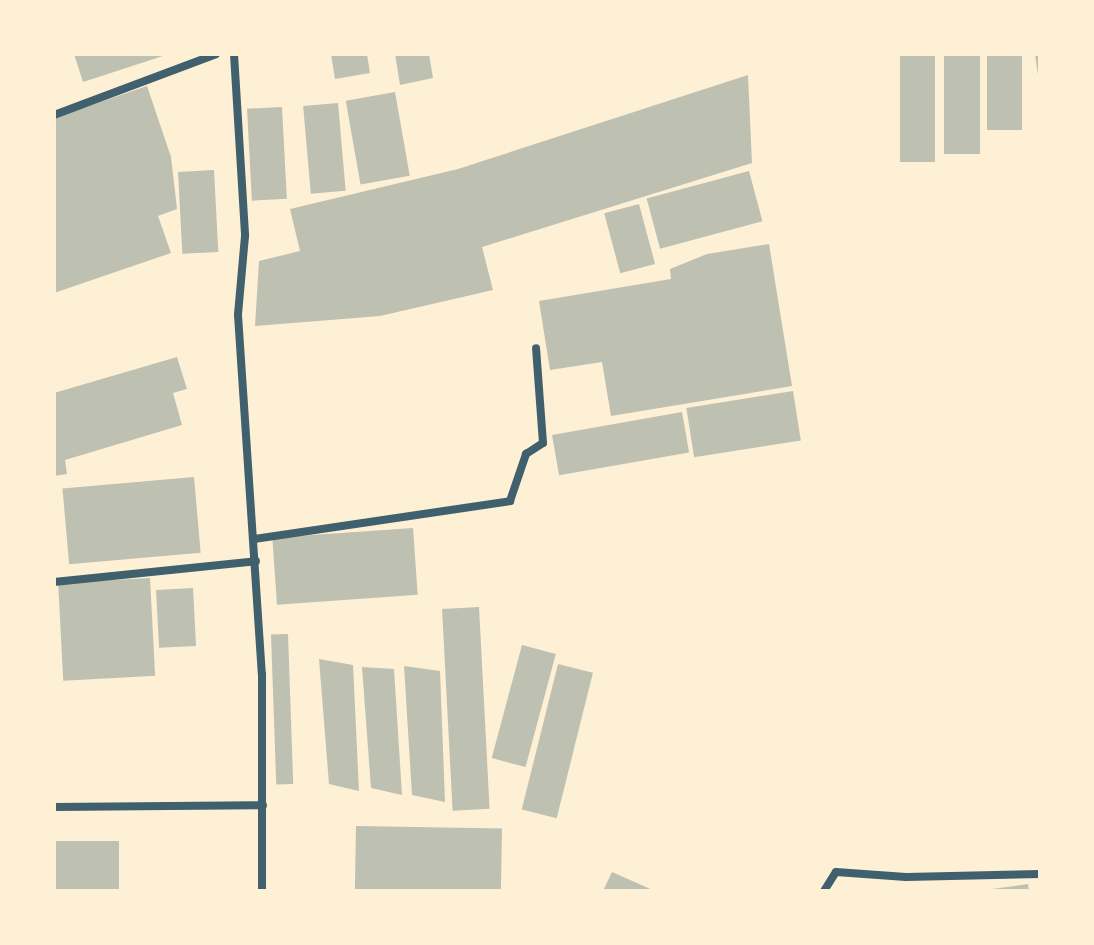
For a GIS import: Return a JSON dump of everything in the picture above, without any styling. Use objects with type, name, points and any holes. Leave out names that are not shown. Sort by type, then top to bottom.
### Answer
[{"type":"street","points":[[54,115],[216,54]]},
{"type":"street","points":[[234,54],[245,236],[238,315],[256,561],[263,805],[262,891]]},
{"type":"street","points":[[254,539],[510,501],[526,454],[543,443],[536,348]]},
{"type":"street","points":[[54,582],[256,561]]},
{"type":"street","points":[[54,807],[263,805]]},
{"type":"street","points":[[824,891],[836,872],[906,877],[1040,874]]},
{"type":"building","points":[[74,54],[165,54],[166,55],[83,82]]},
{"type":"building","points":[[331,54],[367,54],[370,73],[335,79]]},
{"type":"building","points":[[395,54],[429,54],[433,78],[400,85]]},
{"type":"building","points":[[900,54],[935,54],[935,162],[900,162]]},
{"type":"building","points":[[944,54],[980,54],[980,154],[944,154]]},
{"type":"building","points":[[987,54],[1022,54],[1022,130],[987,130]]},
{"type":"building","points":[[1035,54],[1040,54],[1040,75],[1038,75]]},
{"type":"building","points":[[748,75],[752,163],[482,247],[493,290],[380,316],[255,326],[259,261],[300,251],[290,209],[458,169]]},
{"type":"building","points":[[147,86],[171,157],[177,209],[158,216],[171,253],[54,293],[54,118]]},
{"type":"building","points":[[395,92],[410,176],[361,184],[346,101]]},
{"type":"building","points":[[338,103],[346,191],[311,194],[303,106]]},
{"type":"building","points":[[282,107],[287,199],[252,201],[247,109]]},
{"type":"building","points":[[214,170],[218,252],[182,254],[178,172]]},
{"type":"building","points":[[749,171],[762,221],[660,249],[647,198]]},
{"type":"building","points":[[639,204],[655,264],[620,273],[604,213]]},
{"type":"building","points":[[769,244],[792,386],[611,416],[602,362],[550,370],[539,301],[671,279],[670,269],[707,254]]},
{"type":"building","points":[[177,357],[187,389],[173,393],[182,425],[65,460],[67,474],[54,476],[54,393]]},
{"type":"building","points":[[793,391],[801,440],[694,457],[686,408]]},
{"type":"building","points":[[682,412],[689,452],[559,475],[552,435]]},
{"type":"building","points":[[194,477],[201,553],[69,564],[63,489]]},
{"type":"building","points":[[413,528],[418,595],[277,605],[272,538]]},
{"type":"building","points":[[150,578],[155,676],[63,681],[58,583]]},
{"type":"building","points":[[193,588],[196,646],[159,648],[156,590]]},
{"type":"building","points":[[479,607],[490,809],[453,811],[442,609]]},
{"type":"building","points":[[288,634],[293,784],[276,785],[271,635]]},
{"type":"building","points":[[522,645],[556,654],[526,767],[492,758]]},
{"type":"building","points":[[319,659],[353,665],[359,791],[329,784]]},
{"type":"building","points":[[558,664],[593,673],[557,818],[522,810]]},
{"type":"building","points":[[404,666],[440,671],[445,802],[412,795]]},
{"type":"building","points":[[362,667],[394,669],[402,795],[371,788]]},
{"type":"building","points":[[356,826],[502,829],[501,891],[355,891]]},
{"type":"building","points":[[54,841],[119,841],[119,891],[54,891]]},
{"type":"building","points":[[612,872],[655,891],[603,891]]},
{"type":"building","points":[[1028,884],[1029,891],[992,891],[992,889]]}]
